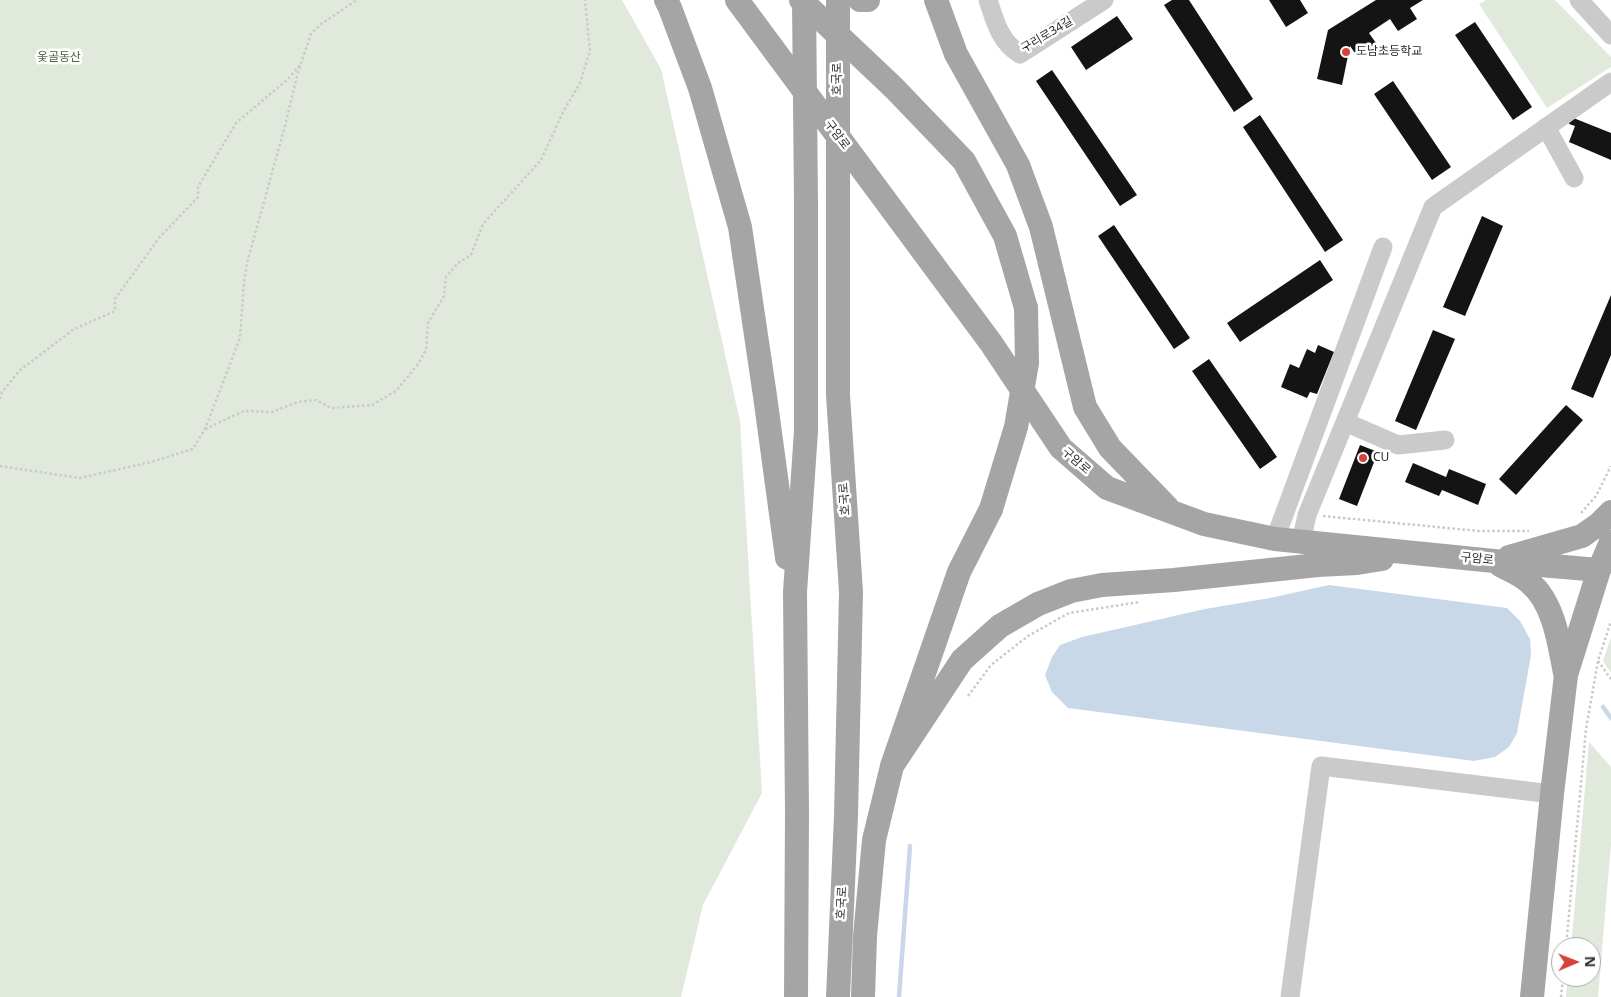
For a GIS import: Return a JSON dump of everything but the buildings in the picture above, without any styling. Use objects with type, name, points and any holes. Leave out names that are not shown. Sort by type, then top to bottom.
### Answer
[{"type":"main road","points":[[666,0],[700,88],[740,227],[766,396],[787,558],[796,592]]},
{"type":"main road","name":"구암로","points":[[736,0],[991,343],[1060,448],[1107,488],[1204,524],[1275,540],[1599,570]]},
{"type":"main road","points":[[796,997],[796,592],[806,431],[806,202],[803,0]]},
{"type":"main road","points":[[803,0],[894,88],[964,161],[1005,236],[1026,308],[1027,363],[1018,418],[991,509],[959,572],[892,766],[874,840],[865,936],[863,997]]},
{"type":"main road","name":"호국로","points":[[838,0],[838,395],[850,592],[846,816],[838,997]]},
{"type":"main road","points":[[860,0],[868,0]]},
{"type":"main road","points":[[936,0],[956,54],[1018,165],[1041,228],[1085,407],[1110,448],[1172,512]]},
{"type":"main road","points":[[1494,561],[1582,536],[1599,524],[1611,512]]},
{"type":"main road","points":[[1532,997],[1566,675],[1599,570],[1611,542]]},
{"type":"main road","points":[[892,766],[962,660],[1000,626],[1038,604],[1070,591],[1102,585],[1357,563],[1421,553]]},
{"type":"main road","points":[[1494,561],[1530,583],[1546,604],[1557,632],[1566,675]]},
{"type":"street","name":"구리로34길","points":[[988,0],[998,29],[1010,48],[1020,54],[1085,5],[1104,0]]},
{"type":"street","points":[[1579,0],[1611,35]]},
{"type":"street","points":[[1301,542],[1307,515],[1434,207],[1611,82]]},
{"type":"street","points":[[1546,127],[1574,178]]},
{"type":"street","points":[[1275,540],[1383,247]]},
{"type":"street","points":[[1345,422],[1398,445],[1445,440]]},
{"type":"street","points":[[1290,997],[1321,766],[1552,794]]},
{"type":"path","points":[[0,466],[80,478],[152,462],[193,449],[205,430],[240,338],[247,263],[311,34],[321,24],[357,0]]},
{"type":"path","points":[[205,430],[244,411],[272,412],[298,402],[316,400],[331,408],[372,405],[396,391],[418,364],[426,350],[428,323],[444,296],[446,276],[458,263],[471,255],[483,224],[541,160],[563,112],[580,83],[590,51],[585,0]]},
{"type":"path","points":[[0,399],[2,392],[19,371],[74,329],[115,310],[115,299],[120,291],[159,238],[198,196],[198,187],[236,123],[288,78],[302,62]]},
{"type":"path","points":[[1577,517],[1596,496],[1611,466]]},
{"type":"path","points":[[1307,515],[1479,530],[1529,531]]},
{"type":"path","points":[[968,696],[991,665],[1028,636],[1069,613],[1146,601]]},
{"type":"path","points":[[1567,937],[1586,729],[1598,661],[1611,621]]},
{"type":"path","points":[[1598,661],[1611,679]]},
{"type":"green space","name":"옻골동산","points":[[0,0],[622,0],[661,69],[740,421],[762,793],[703,905],[681,997],[0,997]]},
{"type":"green space","points":[[1486,0],[1555,0],[1611,57],[1611,67],[1547,108],[1479,4]]},
{"type":"green space","points":[[1611,637],[1611,673],[1603,661]]},
{"type":"green space","points":[[1589,742],[1611,767],[1611,844],[1601,962],[1601,937],[1572,937]]},
{"type":"green space","points":[[1567,987],[1599,987],[1598,997],[1566,997]]},
{"type":"water","points":[[1329,585],[1507,608],[1520,621],[1530,639],[1531,655],[1517,733],[1509,747],[1495,757],[1474,761],[1068,708],[1052,692],[1045,675],[1052,657],[1060,645],[1082,637],[1205,609],[1270,598]]},
{"type":"waterway","points":[[1603,707],[1611,718]]},
{"type":"waterway","points":[[899,997],[910,846]]},
{"type":"place","name":"도남초등학교","points":[[1346,52]]},
{"type":"place","name":"CU","points":[[1363,458]]}]
